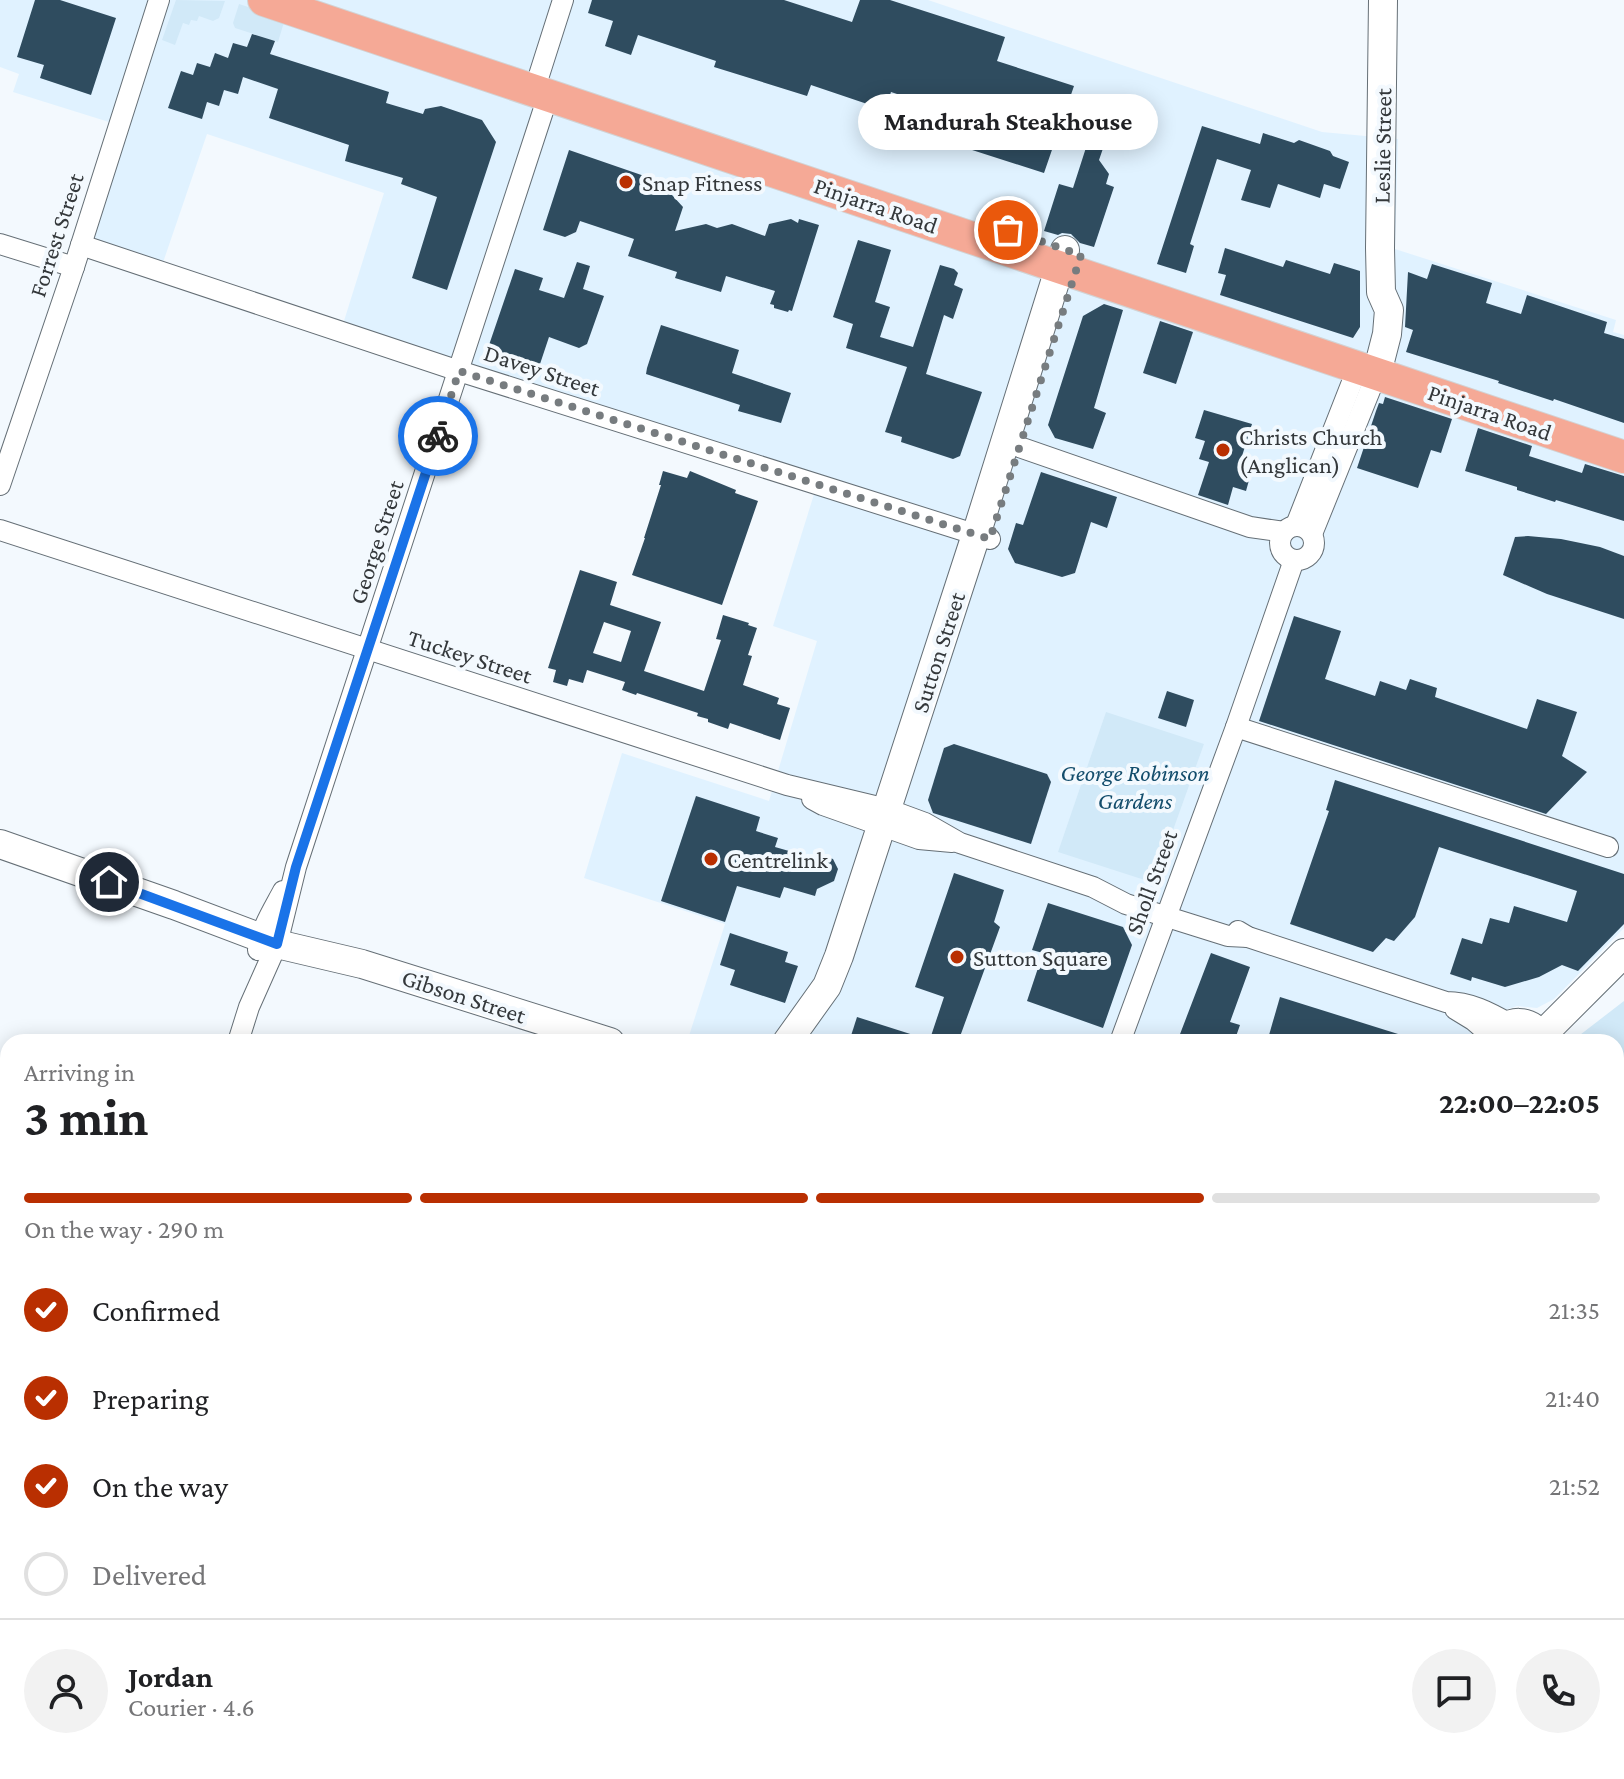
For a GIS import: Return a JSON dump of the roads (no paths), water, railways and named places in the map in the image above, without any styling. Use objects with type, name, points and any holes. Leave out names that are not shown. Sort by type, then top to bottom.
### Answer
[{"type":"main road","name":"Pinjarra Road","points":[[326,0],[540,86]]},
{"type":"main road","name":"Pinjarra Road","points":[[270,1],[540,86],[1370,362],[1624,457]]},
{"type":"main road","name":"Pinjarra Road","points":[[1370,362],[1624,438]]},
{"type":"street","name":"Forrest Street","points":[[0,485],[74,267],[159,0]]},
{"type":"street","name":"George Street","points":[[241,1034],[271,933],[296,867],[459,371],[563,0]]},
{"type":"street","name":"Leslie Street","points":[[1370,362],[1371,307],[1381,292],[1383,0]]},
{"type":"street","points":[[0,244],[74,267]]},
{"type":"street","name":"Davey Street","points":[[81,245],[459,371],[983,537]]},
{"type":"street","name":"Sutton Street","points":[[812,1034],[840,994],[855,958],[892,820],[1070,261]]},
{"type":"street","name":"Sholl Street","points":[[1123,1034],[1236,727],[1294,540],[1370,362]]},
{"type":"street","points":[[1013,445],[1294,540]]},
{"type":"street","name":"Tuckey Street","points":[[0,530],[787,785],[823,805],[892,820],[925,823],[960,843],[1093,887],[1126,904],[1168,911],[1228,936],[1248,937],[1446,1002],[1498,1034]]},
{"type":"street","points":[[1236,727],[1608,847]]},
{"type":"street","name":"Sutton Street","points":[[793,1034],[831,979],[892,820]]},
{"type":"street","name":"Gibson Street","points":[[0,844],[174,905],[585,1034]]},
{"type":"street","points":[[1547,1034],[1624,953]]},
{"type":"street","points":[[1502,1034],[1519,1023],[1535,1028],[1540,1034]]},
{"type":"place","name":"Snap Fitness","points":[[626,182]]},
{"type":"place","name":"Mandurah Steakhouse","points":[[1008,230]]},
{"type":"place","name":"Christs Church (Anglican)","points":[[1223,450]]},
{"type":"place","name":"Centrelink","points":[[711,859]]},
{"type":"place","name":"Sutton Square","points":[[957,957]]},
{"type":"park label","name":"George Robinson Gardens","points":[[1135,786]]}]
